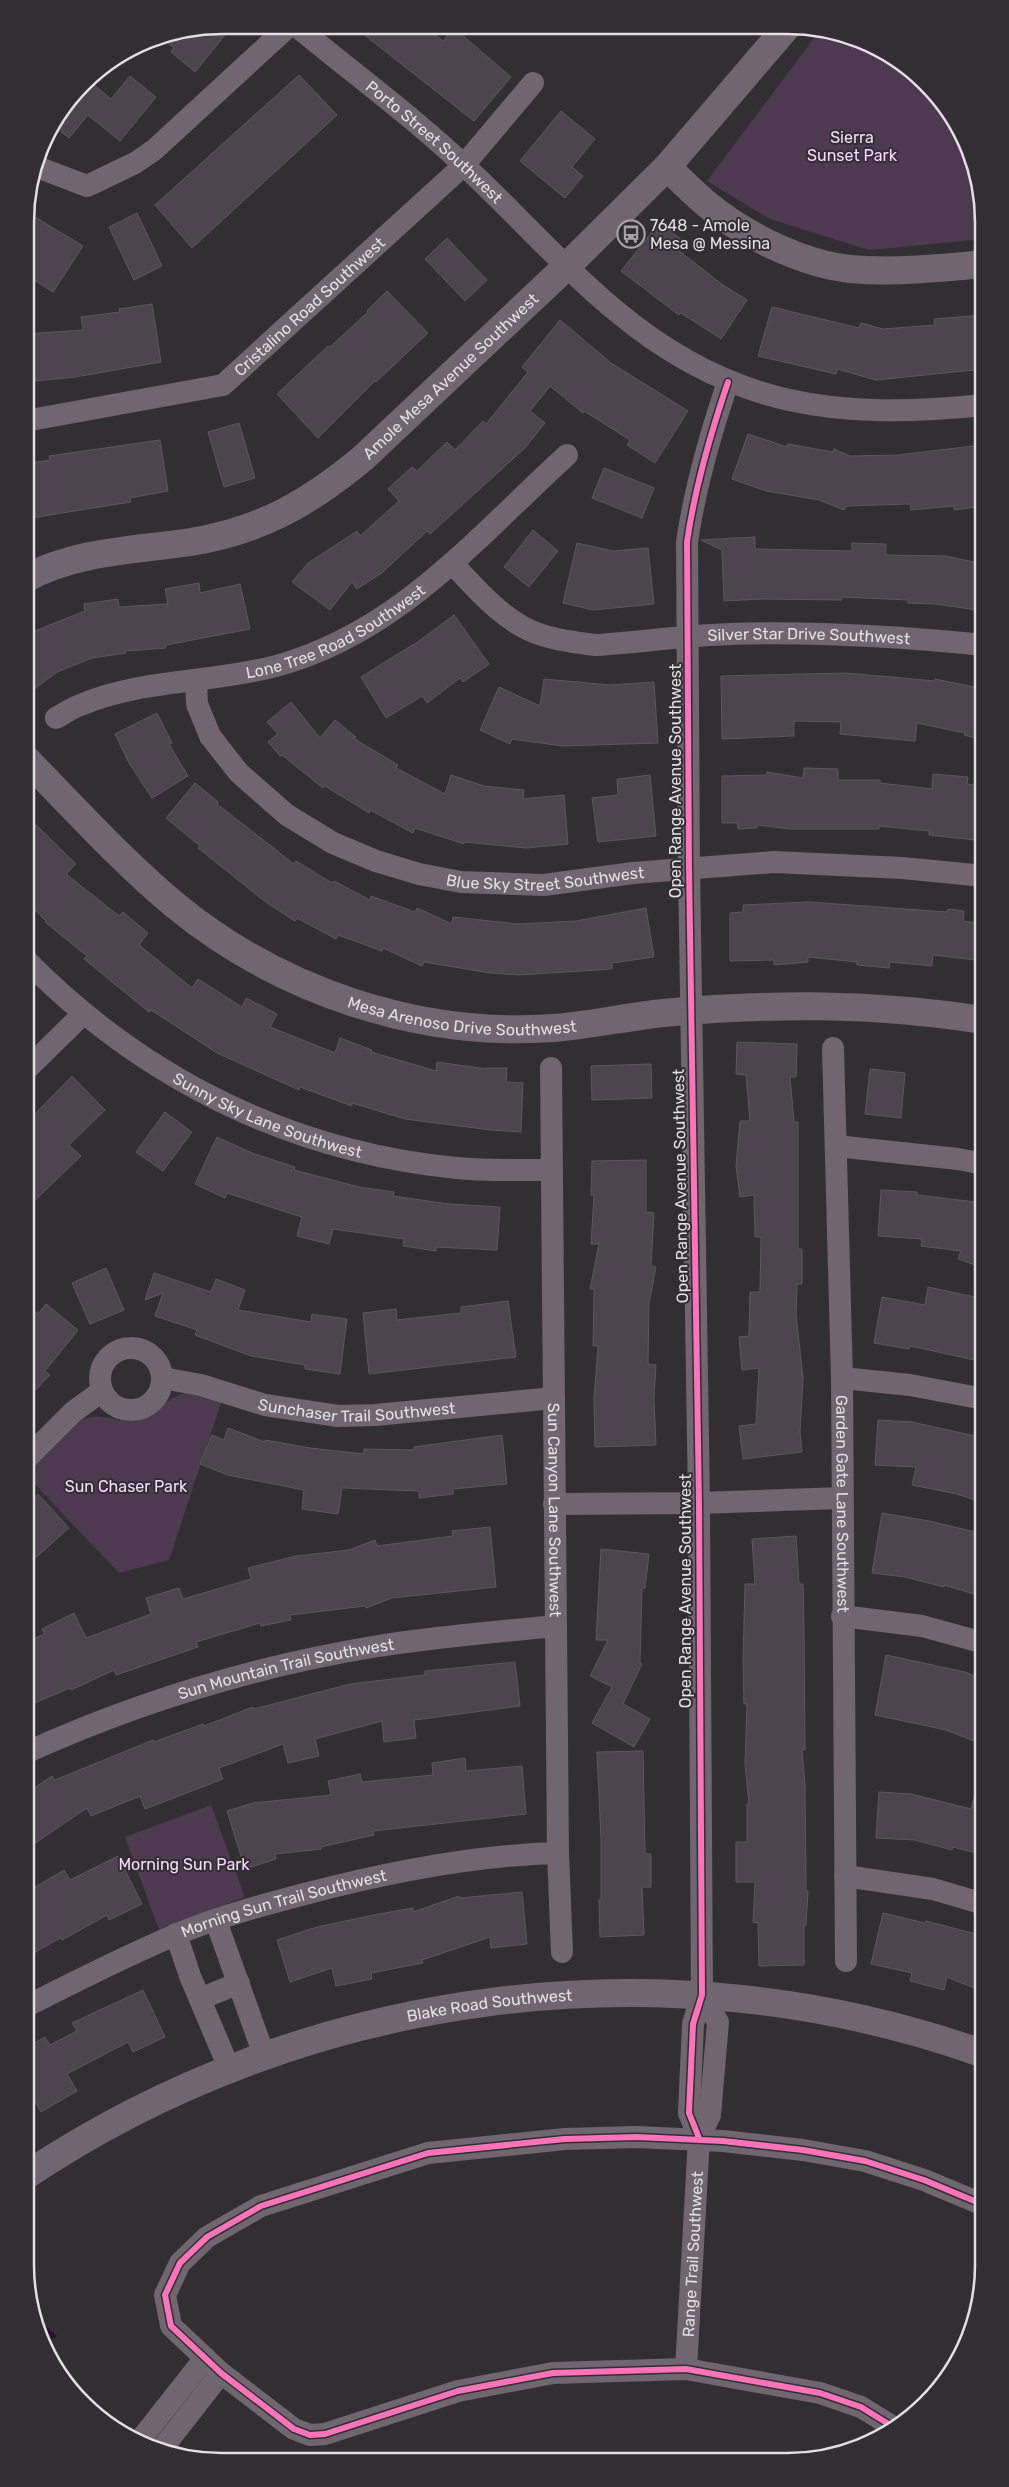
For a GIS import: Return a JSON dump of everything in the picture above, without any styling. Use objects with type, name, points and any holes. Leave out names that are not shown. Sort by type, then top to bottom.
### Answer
[{"type":"street","points":[[42,169],[87,186],[135,163],[154,150],[280,34]]},
{"type":"street","name":"Porto Street Southwest","points":[[305,34],[464,165],[616,312],[692,366],[728,382],[806,405],[848,410],[925,411],[975,406]]},
{"type":"street","name":"Amole Mesa Avenue Southwest","points":[[34,575],[70,561],[239,532],[282,514],[328,487],[363,458],[567,266],[667,167],[781,34]]},
{"type":"street","name":"Cristalino Road Southwest","points":[[34,420],[223,386],[464,165],[533,83]]},
{"type":"street","points":[[667,167],[710,206],[752,233],[797,257],[822,264],[877,270],[975,265]]},
{"type":"street","name":"Open Range Avenue Southwest","points":[[702,1995],[699,1503],[689,868],[688,542],[692,504],[705,454],[728,382]]},
{"type":"street","name":"Lone Tree Road Southwest","points":[[56,718],[82,704],[115,694],[277,666],[366,629],[410,600],[452,563],[567,454]]},
{"type":"street","name":"Silver Star Drive Southwest","points":[[452,563],[472,585],[506,615],[540,635],[596,645],[688,637],[778,634],[859,636],[975,644]]},
{"type":"street","name":"Blue Sky Street Southwest","points":[[196,681],[197,704],[210,736],[239,773],[287,815],[334,843],[376,861],[419,874],[461,882],[544,885],[689,868],[774,862],[817,863],[975,875]]},
{"type":"street","name":"Mesa Arenoso Drive Southwest","points":[[34,767],[131,865],[177,907],[223,940],[268,966],[367,1009],[421,1021],[489,1029],[554,1028],[692,1011],[770,1006],[838,1005],[930,1012],[975,1019]]},
{"type":"street","name":"Sunny Sky Lane Southwest","points":[[34,967],[84,1013],[122,1044],[200,1091],[281,1128],[358,1151],[423,1164],[496,1171],[551,1170]]},
{"type":"street","points":[[34,1063],[84,1013]]},
{"type":"street","name":"Garden Gate Lane Southwest","points":[[833,1048],[842,1378],[842,1616],[846,1961]]},
{"type":"street","name":"Sun Canyon Lane Southwest","points":[[551,1068],[558,1853],[562,1952]]},
{"type":"street","points":[[836,1146],[975,1162]]},
{"type":"street","points":[[129,1347],[148,1352],[160,1368],[162,1378],[156,1397],[147,1405],[137,1409],[122,1408],[113,1404],[102,1391],[100,1372],[110,1354],[129,1347]]},
{"type":"street","name":"Sunchaser Trail Southwest","points":[[162,1378],[201,1386],[265,1405],[338,1416],[375,1415],[554,1398]]},
{"type":"street","points":[[842,1378],[910,1385],[975,1397]]},
{"type":"street","points":[[34,1451],[73,1412],[102,1391]]},
{"type":"street","points":[[554,1504],[699,1503],[842,1498]]},
{"type":"street","points":[[842,1616],[922,1626],[975,1641]]},
{"type":"street","name":"Sun Mountain Trail Southwest","points":[[34,1749],[90,1725],[150,1703],[262,1671],[370,1647],[431,1638],[556,1626]]},
{"type":"street","name":"Morning Sun Trail Southwest","points":[[34,2003],[176,1934],[276,1901],[342,1884],[422,1868],[470,1860],[558,1853]]},
{"type":"street","points":[[845,1876],[933,1889],[975,1901]]},
{"type":"street","points":[[216,1921],[264,2055]]},
{"type":"street","points":[[176,1934],[200,1999],[229,2068]]},
{"type":"street","points":[[200,1999],[239,1983]]},
{"type":"street","name":"Blake Road Southwest","points":[[34,2171],[144,2105],[264,2055],[323,2036],[405,2016],[507,2000],[602,1994],[702,1995],[802,2006],[846,2015],[926,2035],[975,2051]]},
{"type":"street","name":"Range Trail Southwest","points":[[699,2138],[689,2117],[693,2024],[702,1995]]},
{"type":"street","name":"Range Trail Southwest","points":[[686,2369],[699,2138],[710,2115],[718,2022],[702,1995]]},
{"type":"street","points":[[692,2061],[715,2062]]},
{"type":"street","points":[[888,2424],[861,2407],[820,2393],[686,2369],[554,2373],[458,2391],[325,2434],[310,2434],[294,2429],[213,2365],[171,2326],[165,2295],[180,2263],[207,2237],[260,2206],[428,2154],[565,2139],[699,2138],[803,2150],[865,2161],[924,2180],[975,2202]]},
{"type":"street","points":[[144,2436],[213,2365]]},
{"type":"street","points":[[165,2444],[213,2365]]},
{"type":"green space","name":"Sierra Sunset Park","points":[[816,36],[824,37],[859,48],[892,65],[929,98],[944,117],[961,150],[969,173],[974,197],[975,240],[869,250],[770,219],[707,181]]},
{"type":"green space","name":"Sun Chaser Park","points":[[188,1391],[222,1400],[169,1560],[119,1573],[34,1483],[34,1465],[78,1421],[96,1417],[123,1421],[142,1419],[170,1400]]},
{"type":"green space","name":"Morning Sun Park","points":[[211,1805],[245,1897],[159,1930],[125,1837]]},
{"type":"shaded area","points":[[44,2324],[57,2336],[49,2340]]},
{"type":"building","points":[[226,34],[195,72],[171,52],[174,48],[167,42],[197,35]]},
{"type":"building","points":[[363,34],[434,34],[443,41],[449,34],[461,34],[511,77],[474,121]]},
{"type":"building","points":[[299,75],[337,115],[192,248],[155,205]]},
{"type":"building","points":[[130,76],[156,97],[120,141],[88,115],[69,138],[58,129],[65,117],[93,85],[111,99]]},
{"type":"building","points":[[561,111],[595,139],[572,167],[583,176],[565,198],[520,161]]},
{"type":"building","points":[[137,213],[162,266],[134,280],[109,227]]},
{"type":"building","points":[[34,216],[83,246],[53,292],[34,280]]},
{"type":"building","points":[[660,222],[684,242],[678,250],[723,285],[747,300],[721,339],[681,313],[679,315],[621,271]]},
{"type":"building","points":[[447,238],[487,280],[465,301],[425,259]]},
{"type":"building","points":[[387,291],[428,333],[375,381],[318,438],[277,394],[328,346],[330,347],[368,312]]},
{"type":"building","points":[[152,304],[161,362],[75,377],[34,381],[34,333],[83,330],[81,317],[120,312],[119,309]]},
{"type":"building","points":[[772,307],[859,328],[861,323],[883,329],[935,325],[934,319],[975,316],[975,370],[876,380],[837,369],[836,374],[758,356]]},
{"type":"building","points":[[560,320],[611,363],[688,411],[655,463],[627,445],[630,440],[584,411],[583,413],[550,386],[530,411],[545,423],[525,448],[430,534],[427,531],[383,572],[357,589],[352,582],[330,610],[292,582],[308,563],[357,531],[360,536],[399,501],[388,489],[412,467],[417,471],[447,442],[455,450],[483,421],[486,424],[528,372],[522,367]]},
{"type":"building","points":[[239,423],[255,478],[224,487],[208,432]]},
{"type":"building","points":[[748,434],[787,447],[788,444],[833,452],[834,449],[850,456],[898,455],[975,446],[975,507],[954,510],[954,506],[911,510],[910,504],[846,506],[844,510],[819,500],[766,491],[732,479]]},
{"type":"building","points":[[160,440],[168,491],[130,498],[131,502],[34,518],[34,463],[50,460],[49,456]]},
{"type":"building","points":[[604,468],[654,488],[642,518],[592,498]]},
{"type":"building","points":[[533,530],[558,551],[529,587],[504,567]]},
{"type":"building","points":[[755,537],[755,549],[852,551],[852,543],[886,544],[886,555],[945,556],[975,562],[975,610],[936,604],[908,603],[908,600],[842,597],[842,600],[762,599],[724,601],[722,550],[701,540]]},
{"type":"building","points":[[577,543],[613,551],[648,548],[654,604],[593,610],[563,603]]},
{"type":"building","points":[[199,583],[200,593],[240,584],[250,629],[166,645],[166,648],[125,651],[126,653],[92,658],[57,672],[34,689],[34,631],[85,611],[84,604],[118,599],[119,607],[168,604],[165,589]]},
{"type":"building","points":[[454,615],[489,664],[463,682],[460,678],[427,703],[422,696],[386,718],[361,677],[419,641]]},
{"type":"building","points":[[846,673],[935,681],[935,679],[975,687],[975,738],[964,735],[965,733],[917,723],[915,741],[840,734],[841,722],[794,721],[794,736],[722,739],[721,676]]},
{"type":"building","points":[[544,679],[610,685],[654,682],[658,743],[563,746],[512,739],[510,744],[480,730],[499,687],[540,706]]},
{"type":"building","points":[[291,702],[320,738],[335,720],[356,737],[353,738],[398,765],[396,768],[445,794],[451,775],[484,786],[524,790],[523,799],[564,795],[568,844],[526,848],[464,842],[464,844],[415,828],[413,833],[370,810],[369,813],[325,786],[323,788],[282,755],[280,756],[268,742],[278,734],[267,722]]},
{"type":"building","points":[[157,713],[172,743],[169,744],[188,776],[152,798],[129,763],[115,734]]},
{"type":"building","points":[[804,768],[838,769],[838,780],[880,780],[880,783],[932,789],[933,774],[968,777],[967,784],[975,785],[975,840],[929,835],[929,831],[879,826],[879,829],[790,829],[757,825],[757,828],[738,829],[737,823],[722,823],[722,776],[767,775],[767,772],[803,778]]},
{"type":"building","points":[[650,775],[656,836],[598,842],[592,798],[618,795],[617,779]]},
{"type":"building","points":[[195,783],[218,802],[217,804],[294,864],[296,861],[332,883],[334,881],[370,900],[371,896],[415,912],[417,908],[452,924],[453,917],[518,924],[576,921],[646,908],[654,957],[612,963],[612,969],[519,975],[490,973],[424,962],[422,966],[383,948],[382,951],[338,935],[336,939],[297,918],[295,921],[267,903],[198,848],[200,846],[166,818]]},
{"type":"building","points":[[34,823],[76,864],[66,874],[119,916],[123,912],[148,933],[139,945],[192,988],[198,979],[242,1007],[246,998],[277,1014],[270,1027],[335,1053],[340,1038],[372,1050],[371,1052],[436,1071],[437,1062],[487,1069],[507,1068],[506,1082],[523,1083],[521,1132],[405,1119],[352,1103],[352,1106],[300,1087],[299,1090],[217,1053],[151,1010],[149,1012],[84,959],[87,956],[34,909]]},
{"type":"building","points":[[809,902],[947,912],[948,909],[964,911],[963,921],[975,923],[975,960],[933,955],[932,966],[890,962],[889,968],[857,965],[857,962],[808,957],[808,962],[774,965],[774,960],[730,961],[730,913],[743,912],[743,905]]},
{"type":"building","points":[[737,1042],[797,1044],[796,1077],[790,1077],[794,1122],[798,1122],[798,1249],[802,1249],[802,1284],[797,1284],[796,1315],[803,1378],[800,1431],[802,1452],[743,1459],[739,1426],[756,1424],[759,1368],[742,1370],[739,1337],[749,1336],[750,1292],[760,1292],[761,1237],[755,1237],[754,1195],[740,1197],[736,1166],[740,1121],[750,1121],[746,1075],[736,1074]]},
{"type":"building","points":[[651,1064],[652,1098],[592,1100],[591,1066]]},
{"type":"building","points":[[870,1069],[905,1073],[901,1118],[865,1114]]},
{"type":"building","points":[[72,1076],[105,1110],[69,1145],[81,1156],[34,1201],[34,1115]]},
{"type":"building","points":[[165,1112],[192,1132],[163,1171],[136,1152]]},
{"type":"building","points":[[217,1137],[252,1153],[295,1167],[294,1170],[359,1187],[394,1192],[393,1196],[449,1204],[500,1207],[497,1250],[436,1247],[436,1251],[403,1246],[404,1239],[333,1229],[329,1244],[297,1236],[302,1217],[227,1193],[225,1198],[195,1184]]},
{"type":"building","points":[[646,1160],[646,1212],[654,1213],[651,1266],[656,1267],[649,1303],[648,1364],[656,1365],[654,1398],[656,1445],[595,1447],[594,1399],[598,1346],[593,1346],[594,1289],[590,1289],[599,1244],[591,1244],[594,1195],[591,1195],[592,1161]]},
{"type":"building","points":[[881,1190],[917,1192],[917,1195],[975,1202],[975,1265],[958,1259],[961,1251],[921,1246],[922,1239],[878,1236]]},
{"type":"building","points":[[106,1268],[124,1310],[90,1324],[72,1283]]},
{"type":"building","points":[[154,1273],[211,1292],[216,1279],[245,1290],[238,1310],[311,1322],[312,1314],[347,1319],[340,1374],[305,1369],[305,1365],[251,1356],[195,1335],[197,1330],[155,1316],[163,1293],[145,1300]]},
{"type":"building","points":[[928,1287],[975,1297],[975,1360],[910,1346],[909,1349],[874,1343],[882,1297],[925,1305]]},
{"type":"building","points":[[508,1301],[516,1357],[369,1374],[363,1313],[396,1309],[397,1320],[461,1313],[461,1307]]},
{"type":"building","points":[[46,1304],[78,1330],[45,1371],[50,1375],[34,1392],[34,1311],[38,1314]]},
{"type":"building","points":[[878,1420],[912,1422],[975,1436],[975,1500],[957,1494],[912,1485],[916,1467],[875,1465]]},
{"type":"building","points":[[228,1428],[265,1442],[265,1440],[310,1448],[364,1454],[364,1449],[414,1450],[414,1447],[502,1435],[507,1484],[453,1489],[453,1494],[419,1498],[419,1491],[342,1488],[338,1514],[302,1509],[304,1490],[228,1475],[200,1464],[212,1435],[224,1440]]},
{"type":"building","points":[[38,1494],[69,1528],[34,1559],[34,1498]]},
{"type":"building","points":[[882,1513],[929,1521],[975,1532],[975,1594],[944,1585],[944,1587],[905,1577],[872,1573]]},
{"type":"building","points":[[490,1527],[496,1587],[392,1598],[366,1608],[365,1606],[290,1615],[291,1620],[261,1626],[260,1623],[196,1642],[198,1647],[116,1675],[114,1670],[71,1690],[70,1688],[34,1703],[34,1638],[45,1634],[42,1629],[74,1613],[86,1638],[151,1614],[146,1598],[179,1588],[183,1599],[251,1579],[248,1568],[296,1556],[349,1550],[375,1540],[377,1546],[453,1536],[452,1531]]},
{"type":"building","points":[[796,1536],[799,1584],[803,1584],[804,1629],[805,1750],[802,1750],[805,1785],[806,1891],[808,1891],[806,1925],[804,1925],[804,1965],[759,1966],[758,1923],[753,1922],[755,1882],[736,1882],[736,1842],[747,1842],[747,1804],[749,1804],[745,1764],[747,1704],[744,1704],[743,1661],[745,1584],[755,1584],[752,1539]]},
{"type":"building","points":[[601,1549],[649,1554],[645,1588],[642,1588],[640,1663],[642,1664],[623,1704],[650,1719],[634,1747],[592,1723],[612,1687],[590,1676],[608,1640],[596,1640]]},
{"type":"building","points":[[886,1655],[965,1672],[975,1676],[975,1741],[946,1730],[875,1715]]},
{"type":"building","points":[[515,1662],[520,1706],[414,1720],[416,1738],[384,1742],[382,1721],[315,1739],[319,1756],[288,1763],[283,1744],[219,1768],[223,1779],[145,1809],[140,1796],[91,1816],[87,1808],[34,1844],[34,1788],[52,1776],[55,1780],[153,1740],[154,1742],[203,1724],[204,1726],[253,1707],[254,1709],[350,1684],[425,1675],[425,1671]]},
{"type":"building","points":[[643,1751],[645,1854],[651,1854],[651,1887],[642,1887],[644,1935],[600,1937],[601,1838],[597,1752]]},
{"type":"building","points":[[465,1758],[466,1771],[522,1766],[526,1814],[373,1831],[374,1835],[321,1847],[321,1849],[275,1854],[276,1859],[245,1869],[227,1811],[253,1803],[331,1795],[328,1781],[360,1774],[362,1782],[433,1775],[432,1763]]},
{"type":"building","points":[[879,1792],[911,1794],[971,1809],[975,1794],[975,1853],[953,1847],[952,1850],[915,1840],[876,1838]]},
{"type":"building","points":[[118,1856],[142,1904],[109,1920],[107,1915],[34,1953],[34,1888],[64,1870],[70,1880]]},
{"type":"building","points":[[522,1892],[527,1944],[491,1948],[490,1937],[422,1960],[423,1963],[371,1973],[372,1979],[336,1986],[332,1968],[290,1982],[277,1940],[317,1927],[379,1914],[413,1908],[413,1912],[459,1896],[460,1898]]},
{"type":"building","points":[[883,1913],[925,1923],[926,1921],[975,1934],[975,1988],[947,1977],[944,1990],[910,1981],[912,1973],[871,1964]]},
{"type":"building","points":[[143,1990],[165,2037],[133,2052],[128,2042],[67,2074],[77,2091],[41,2112],[34,2100],[34,2043],[45,2037],[50,2045],[77,2031],[72,2023]]},
{"type":"cycle path","points":[[699,2138],[689,2113],[693,2024],[702,1995],[699,1503],[689,868],[687,542],[694,501],[704,461],[728,382]]},
{"type":"cycle path","points":[[888,2424],[861,2407],[820,2393],[686,2369],[553,2373],[458,2391],[325,2434],[310,2435],[294,2429],[221,2373],[171,2326],[165,2295],[180,2263],[207,2237],[261,2206],[428,2153],[565,2139],[637,2137],[723,2141],[803,2150],[865,2161],[924,2180],[975,2201]]},
{"type":"place","name":"7648 - Amole Mesa @ Messina","points":[[631,234]]}]
